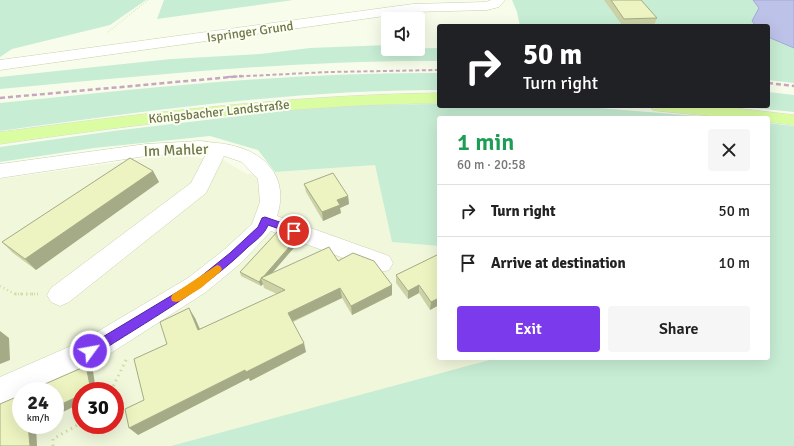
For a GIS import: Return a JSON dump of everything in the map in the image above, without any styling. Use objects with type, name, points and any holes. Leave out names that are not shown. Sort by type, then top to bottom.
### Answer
[{"type":"main road","name":"Königsbacher Landstraße","points":[[0,138],[249,107],[331,101],[437,98]]},
{"type":"main road","points":[[682,108],[759,116]]},
{"type":"main road","points":[[770,117],[794,120]]},
{"type":"street","name":"Ispringer Grund","points":[[0,65],[405,9],[487,6],[494,4],[499,0]]},
{"type":"street","name":"Im Mahler","points":[[0,172],[146,150],[201,147],[232,151],[249,158],[268,177],[272,202],[262,228],[233,256],[197,285],[90,351],[0,391]]},
{"type":"street","points":[[60,295],[199,188],[218,149]]},
{"type":"street","points":[[265,220],[381,263]]},
{"type":"path","points":[[81,54],[148,0]]},
{"type":"path","points":[[0,286],[14,294],[60,295]]},
{"type":"path","points":[[54,446],[53,439],[72,428]]},
{"type":"shaded area","points":[[0,0],[146,0],[110,25],[12,49],[0,57]]},
{"type":"shaded area","points":[[164,0],[293,0],[157,19]]},
{"type":"shaded area","points":[[512,0],[794,0],[794,83],[770,80],[770,24],[520,24]]},
{"type":"shaded area","points":[[381,45],[381,56],[425,56],[425,48],[437,48],[437,61],[383,61],[274,66],[0,89],[0,77],[171,59],[260,54],[310,48]]},
{"type":"shaded area","points":[[384,73],[437,73],[437,90],[329,94],[219,103],[0,131],[0,103],[219,82]]},
{"type":"shaded area","points":[[770,92],[794,95],[794,112],[754,108],[770,108]]},
{"type":"shaded area","points":[[437,104],[437,108],[599,108],[697,116],[437,116],[437,246],[392,242],[375,165],[275,172],[258,150],[210,136],[94,148],[0,162],[0,147],[113,131],[333,105]]},
{"type":"shaded area","points":[[770,123],[794,126],[794,446],[171,446],[490,360],[770,360]]},
{"type":"shaded area","points":[[172,155],[223,160],[247,174],[375,165],[392,242],[437,246],[437,360],[493,360],[171,446],[0,446],[0,179]]},
{"type":"water","points":[[753,0],[794,0],[794,48],[770,38],[770,24],[754,24],[752,21],[759,8]]},
{"type":"building","points":[[611,0],[641,0],[657,18],[624,19]]},
{"type":"building","points":[[130,158],[153,171],[25,259],[2,242]]},
{"type":"building","points":[[333,173],[348,196],[337,200],[340,205],[322,212],[304,184]]},
{"type":"building","points":[[278,231],[297,238],[259,282],[240,272]]},
{"type":"building","points":[[329,247],[338,261],[353,253],[374,261],[392,285],[351,306],[340,288],[288,313],[304,343],[246,372],[245,370],[129,428],[125,409],[144,400],[134,359],[167,344],[160,322],[189,308],[198,330],[285,290],[261,278]]},
{"type":"building","points":[[437,255],[437,299],[431,302],[419,285],[408,291],[396,275]]},
{"type":"building","points":[[86,366],[89,382],[72,382],[72,399],[64,403],[64,382],[50,382]]},
{"type":"building","points":[[12,399],[12,434],[29,434],[30,446],[0,446],[0,404]]},
{"type":"railway","points":[[236,77],[329,72],[437,70]]},
{"type":"railway","points":[[236,77],[242,76]]},
{"type":"railway","points":[[227,77],[236,77]]},
{"type":"railway","points":[[0,98],[236,77]]},
{"type":"railway","points":[[770,83],[794,86]]},
{"type":"slow traffic","points":[[176,298],[197,285],[217,269]]},
{"type":"route","points":[[90,351],[197,285],[233,256],[262,228],[265,220],[294,231]]}]
